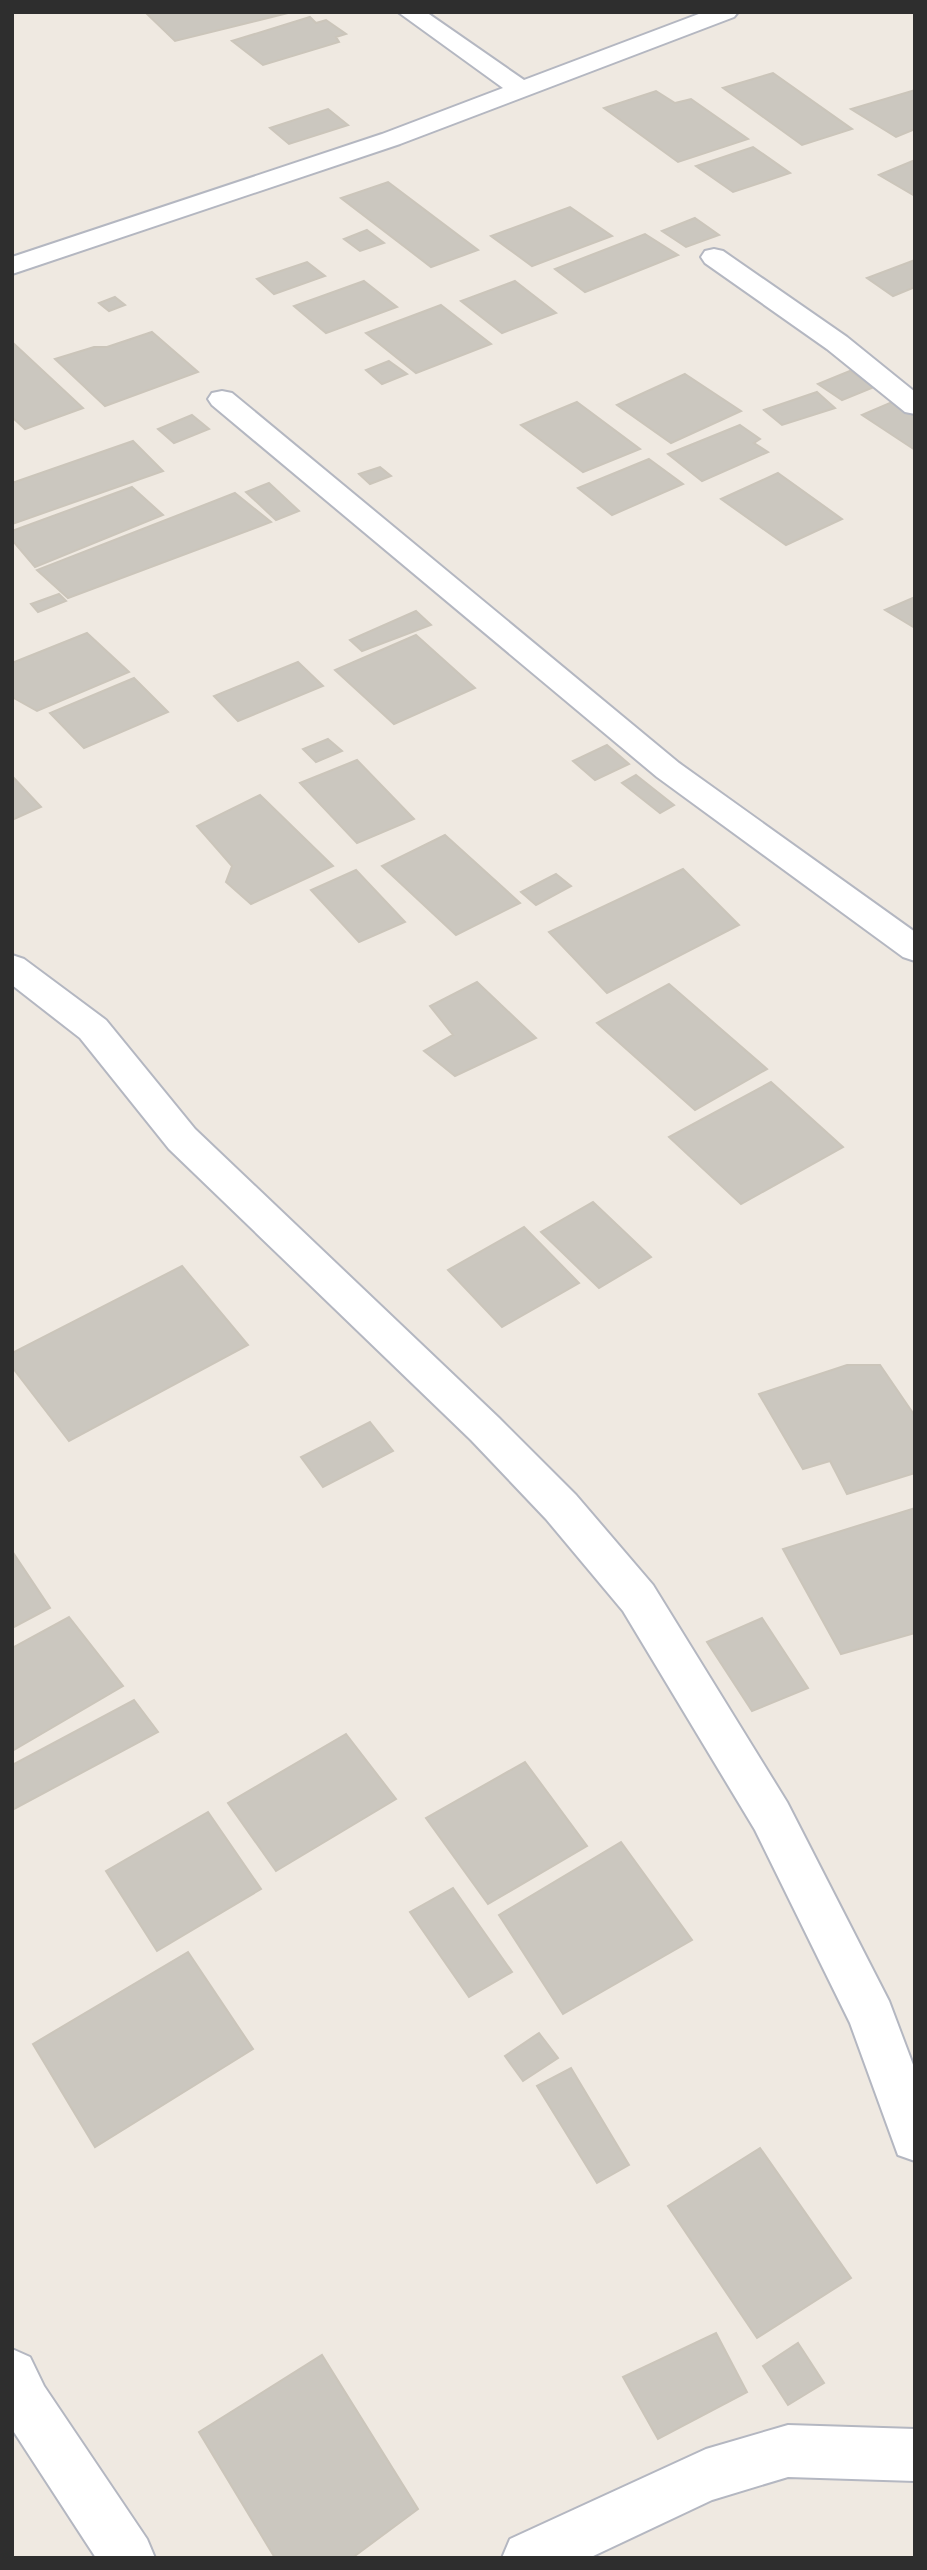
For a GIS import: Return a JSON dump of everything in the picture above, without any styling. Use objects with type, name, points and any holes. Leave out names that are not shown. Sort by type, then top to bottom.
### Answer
[{"type":"street","points":[[410,12],[522,90]]},
{"type":"street","points":[[12,266],[391,139],[726,12]]},
{"type":"street","points":[[714,257],[837,343],[915,406]]},
{"type":"street","points":[[222,399],[668,770],[915,949]]},
{"type":"street","points":[[12,967],[93,1029],[182,1139],[485,1429],[561,1507],[638,1598],[771,1816],[872,2017],[915,2138]]},
{"type":"street","points":[[12,2375],[26,2404],[128,2558]]},
{"type":"street","points":[[529,2558],[706,2475],[788,2451],[915,2455]]},
{"type":"building","points":[[145,12],[292,12],[175,41]]},
{"type":"building","points":[[310,17],[316,23],[326,20],[346,34],[336,37],[339,42],[263,65],[232,41]]},
{"type":"building","points":[[773,73],[852,129],[802,145],[723,88]]},
{"type":"building","points":[[915,90],[915,129],[896,137],[851,109]]},
{"type":"building","points":[[656,91],[675,103],[691,99],[748,139],[678,162],[604,108]]},
{"type":"building","points":[[328,109],[348,125],[289,144],[270,128]]},
{"type":"building","points":[[753,147],[790,173],[733,192],[696,166]]},
{"type":"building","points":[[915,160],[915,196],[879,175]]},
{"type":"building","points":[[388,182],[478,250],[431,267],[341,198]]},
{"type":"building","points":[[570,207],[612,236],[532,266],[491,236]]},
{"type":"building","points":[[695,218],[719,235],[686,247],[662,231]]},
{"type":"building","points":[[367,230],[384,243],[360,251],[344,239]]},
{"type":"building","points":[[645,234],[678,255],[585,292],[555,269]]},
{"type":"building","points":[[915,260],[915,287],[893,296],[867,278]]},
{"type":"building","points":[[307,262],[325,276],[274,294],[257,279]]},
{"type":"building","points":[[364,281],[397,307],[326,333],[294,306]]},
{"type":"building","points":[[515,281],[556,313],[502,333],[461,301]]},
{"type":"building","points":[[115,297],[125,305],[109,311],[99,303]]},
{"type":"building","points":[[441,305],[491,344],[416,373],[366,333]]},
{"type":"building","points":[[152,332],[198,372],[105,406],[55,359],[94,347],[107,347]]},
{"type":"building","points":[[12,342],[83,408],[25,429],[12,417]]},
{"type":"building","points":[[389,361],[407,374],[382,384],[366,370]]},
{"type":"building","points":[[850,371],[874,387],[842,400],[818,384]]},
{"type":"building","points":[[685,374],[741,411],[671,443],[617,405]]},
{"type":"building","points":[[817,392],[835,408],[782,425],[764,410]]},
{"type":"building","points":[[577,402],[640,449],[583,472],[521,425]]},
{"type":"building","points":[[892,402],[915,416],[915,450],[862,415]]},
{"type":"building","points":[[192,415],[209,429],[174,443],[158,429]]},
{"type":"building","points":[[740,425],[760,439],[754,443],[768,452],[702,481],[668,454]]},
{"type":"building","points":[[133,441],[163,471],[12,524],[12,483]]},
{"type":"building","points":[[649,459],[683,484],[612,515],[578,488]]},
{"type":"building","points":[[380,467],[391,476],[370,484],[359,474]]},
{"type":"building","points":[[778,473],[842,519],[786,545],[721,499]]},
{"type":"building","points":[[269,483],[299,511],[276,520],[246,492]]},
{"type":"building","points":[[132,487],[163,515],[35,567],[12,540],[12,531]]},
{"type":"building","points":[[235,493],[271,522],[68,598],[37,570]]},
{"type":"building","points":[[59,594],[66,601],[38,612],[31,604]]},
{"type":"building","points":[[915,597],[915,628],[885,610]]},
{"type":"building","points":[[416,611],[431,625],[362,651],[350,640]]},
{"type":"building","points":[[87,633],[129,672],[37,711],[12,697],[12,663]]},
{"type":"building","points":[[416,635],[475,688],[394,724],[335,670]]},
{"type":"building","points":[[298,662],[323,686],[238,721],[214,696]]},
{"type":"building","points":[[134,678],[168,712],[84,748],[50,713]]},
{"type":"building","points":[[328,739],[342,751],[316,762],[303,749]]},
{"type":"building","points":[[607,745],[629,764],[595,780],[573,761]]},
{"type":"building","points":[[357,760],[414,819],[357,843],[300,783]]},
{"type":"building","points":[[636,775],[674,805],[660,813],[622,783]]},
{"type":"building","points":[[12,776],[41,807],[12,820]]},
{"type":"building","points":[[260,795],[333,866],[251,904],[226,882],[232,866],[197,826]]},
{"type":"building","points":[[445,835],[520,903],[456,935],[382,866]]},
{"type":"building","points":[[683,869],[739,925],[607,993],[549,932]]},
{"type":"building","points":[[356,870],[405,922],[359,942],[311,890]]},
{"type":"building","points":[[556,874],[571,886],[536,905],[521,892]]},
{"type":"building","points":[[477,982],[536,1038],[455,1076],[424,1051],[453,1035],[430,1006]]},
{"type":"building","points":[[669,984],[767,1069],[695,1110],[597,1023]]},
{"type":"building","points":[[771,1082],[843,1147],[741,1204],[669,1137]]},
{"type":"building","points":[[593,1202],[651,1257],[599,1288],[541,1232]]},
{"type":"building","points":[[524,1227],[579,1283],[502,1327],[448,1270]]},
{"type":"building","points":[[182,1266],[248,1345],[69,1441],[12,1367],[12,1353]]},
{"type":"building","points":[[847,1365],[880,1365],[915,1416],[915,1473],[847,1494],[830,1461],[803,1469],[759,1394]]},
{"type":"building","points":[[370,1422],[393,1451],[323,1487],[301,1457]]},
{"type":"building","points":[[915,1508],[915,1633],[841,1654],[783,1549]]},
{"type":"building","points":[[12,1551],[50,1608],[12,1628]]},
{"type":"building","points":[[69,1617],[123,1686],[12,1751],[12,1648]]},
{"type":"building","points":[[762,1618],[808,1688],[752,1711],[707,1642]]},
{"type":"building","points":[[134,1700],[158,1732],[12,1810],[12,1765]]},
{"type":"building","points":[[346,1734],[396,1799],[276,1871],[228,1803]]},
{"type":"building","points":[[525,1762],[587,1846],[488,1904],[426,1818]]},
{"type":"building","points":[[208,1812],[261,1889],[157,1951],[106,1871]]},
{"type":"building","points":[[621,1842],[692,1940],[563,2014],[499,1915]]},
{"type":"building","points":[[453,1888],[512,1972],[469,1997],[410,1912]]},
{"type":"building","points":[[188,1952],[253,2049],[95,2147],[33,2044]]},
{"type":"building","points":[[539,2033],[558,2058],[523,2081],[505,2056]]},
{"type":"building","points":[[571,2068],[629,2165],[597,2183],[537,2086]]},
{"type":"building","points":[[760,2148],[851,2278],[757,2338],[668,2206]]},
{"type":"building","points":[[716,2333],[747,2392],[658,2439],[623,2377]]},
{"type":"building","points":[[798,2343],[824,2383],[788,2405],[763,2366]]},
{"type":"building","points":[[322,2355],[418,2509],[352,2558],[275,2558],[199,2432]]}]
